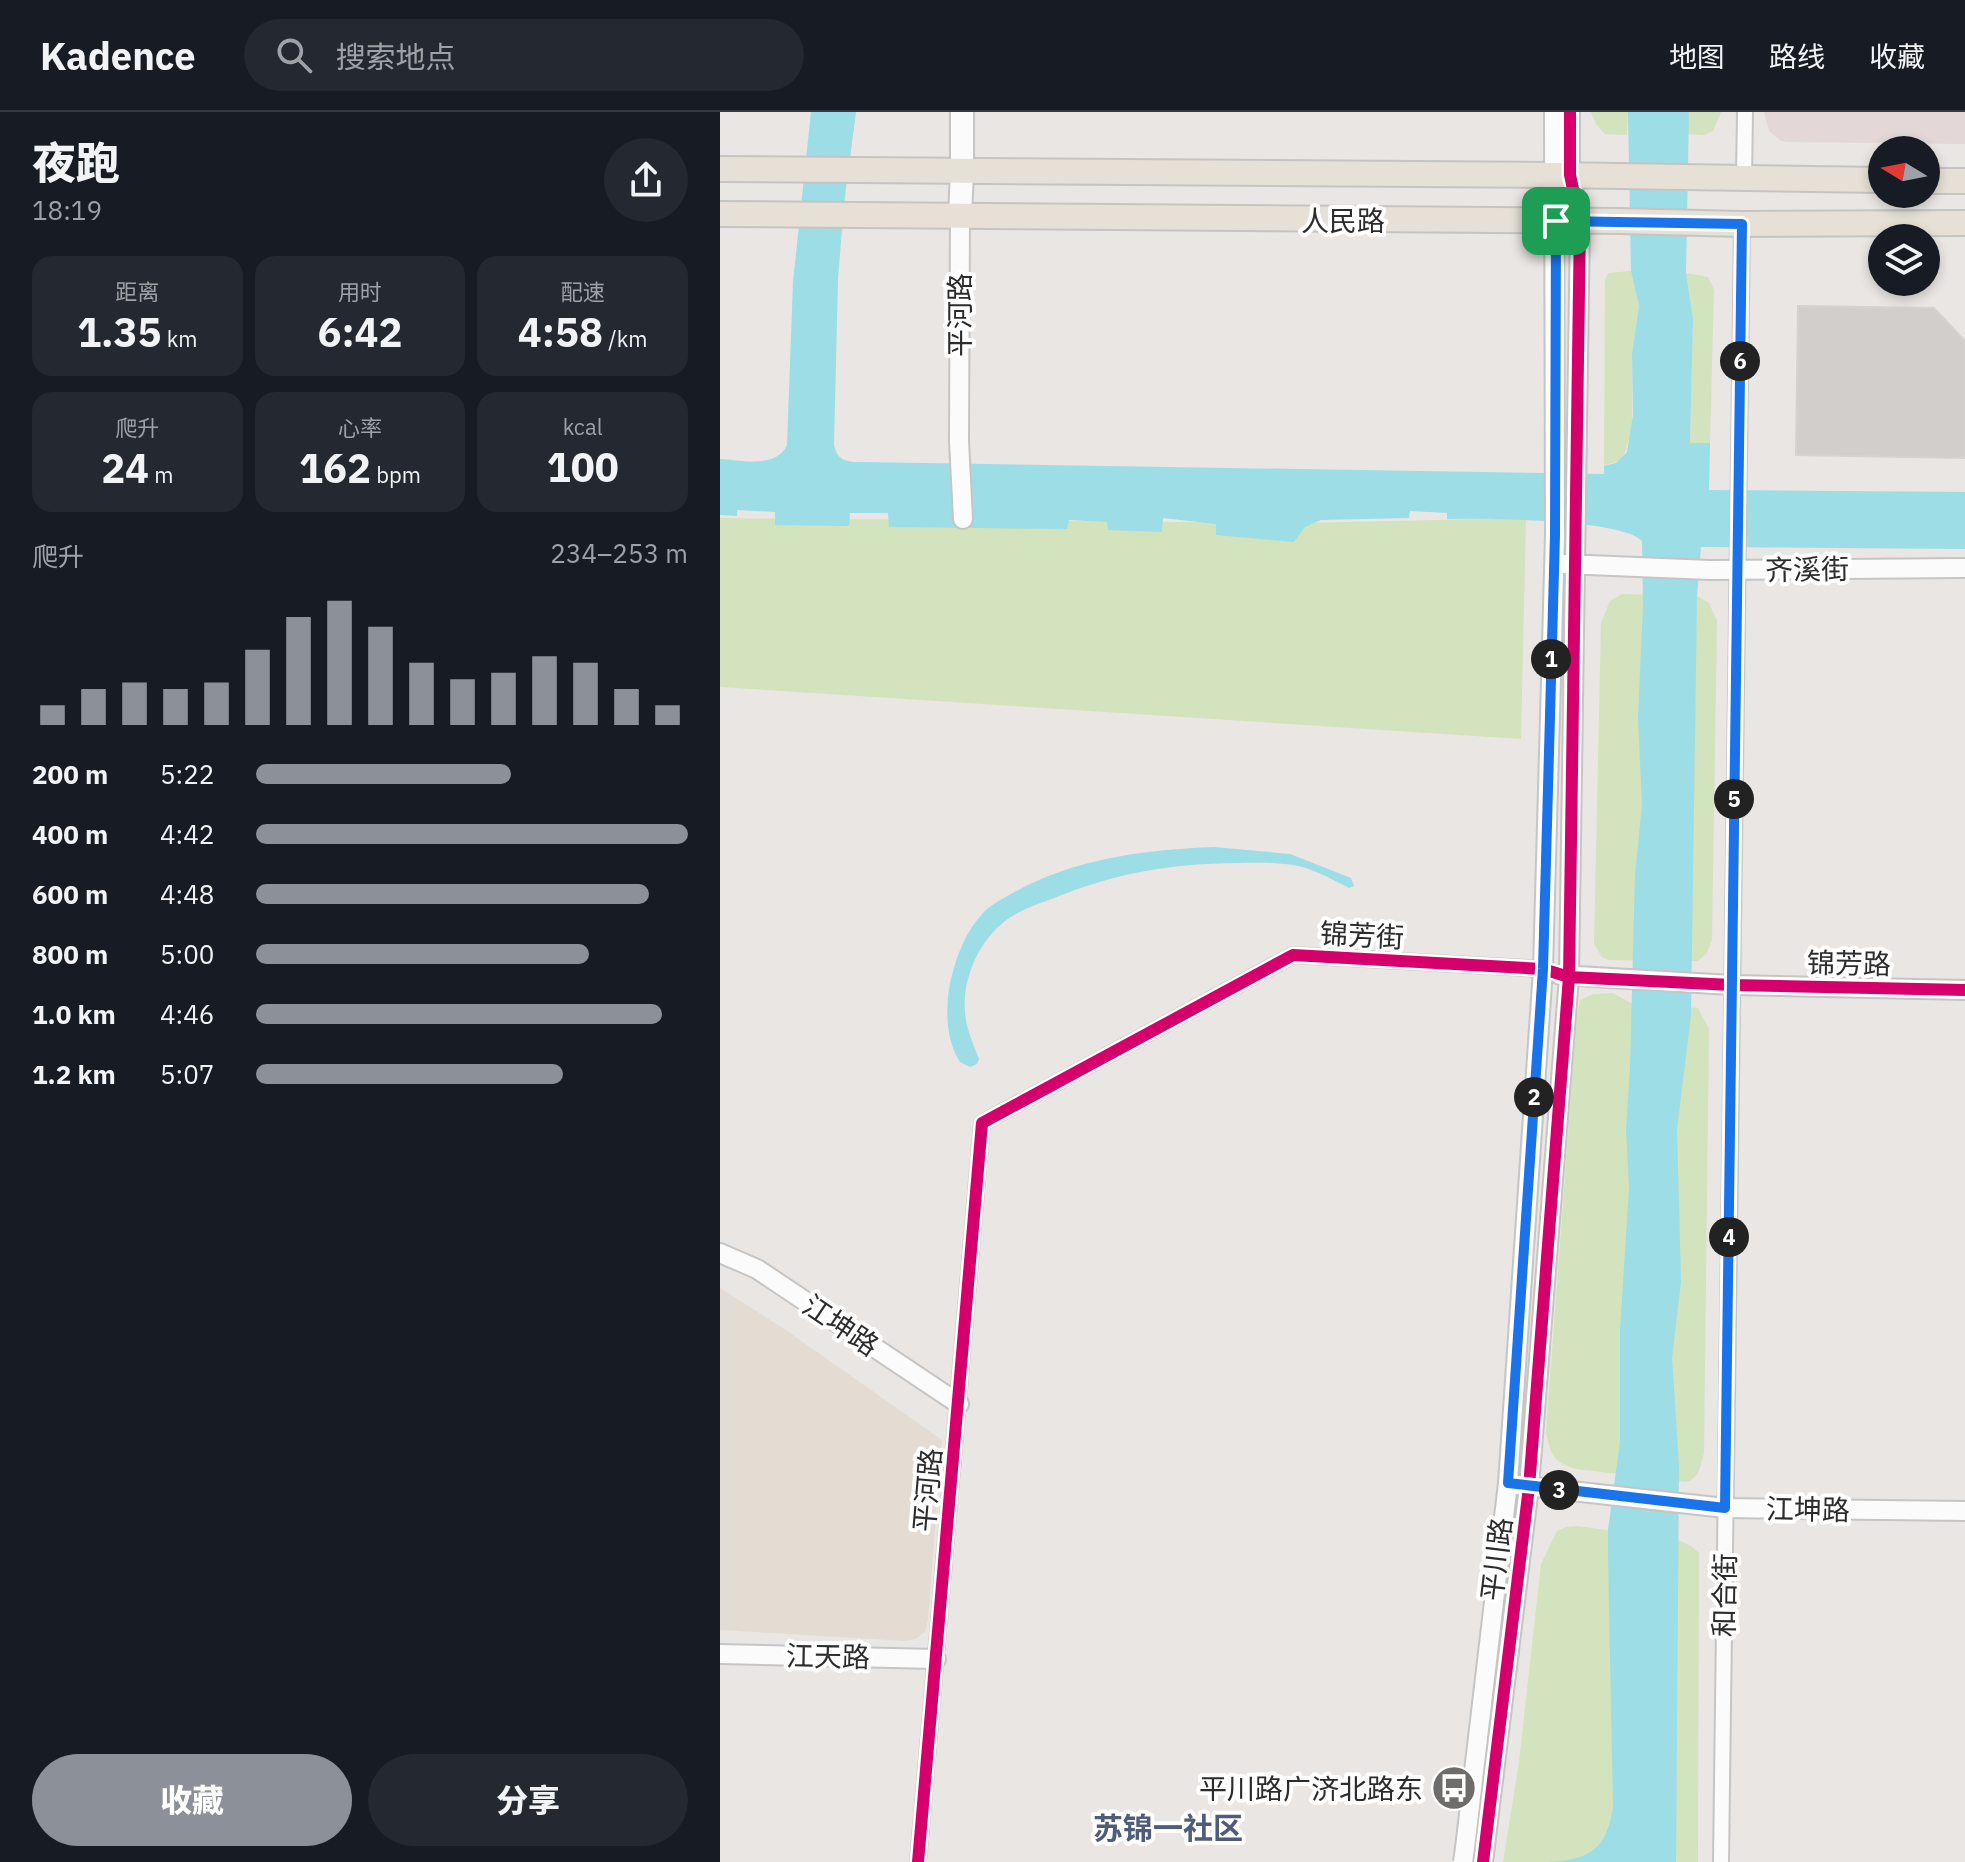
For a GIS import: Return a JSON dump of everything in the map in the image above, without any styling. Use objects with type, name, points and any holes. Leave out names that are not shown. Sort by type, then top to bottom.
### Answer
[{"type":"main road","name":"平河路","points":[[960,217],[962,112]]},
{"type":"main road","name":"人民路","points":[[720,169],[1868,180]]},
{"type":"main road","points":[[1940,181],[1965,181]]},
{"type":"main road","name":"人民路","points":[[720,214],[1742,224],[1965,223]]},
{"type":"street","name":"平川路","points":[[1484,1856],[1529,1487],[1569,977],[1578,458],[1568,221],[1554,112]]},
{"type":"street","name":"平川路","points":[[1562,175],[1570,112]]},
{"type":"street","points":[[1744,179],[1745,112]]},
{"type":"street","name":"平河路","points":[[960,217],[959,441],[963,519]]},
{"type":"street","name":"平川路","points":[[1464,1855],[1508,1483],[1543,969],[1555,456],[1568,221]]},
{"type":"street","name":"和合街","points":[[1721,1862],[1742,224]]},
{"type":"street","name":"齐溪街","points":[[1554,563],[1710,570],[1737,562],[1965,568]]},
{"type":"street","name":"锦芳街","points":[[982,1123],[1293,955],[1543,969],[1569,977],[1732,985]]},
{"type":"street","name":"锦芳路","points":[[1732,985],[1965,990]]},
{"type":"street","name":"平河路","points":[[918,1862],[982,1123]]},
{"type":"street","name":"江坤路","points":[[720,1253],[757,1269],[959,1404]]},
{"type":"street","name":"江坤路","points":[[1508,1483],[1725,1508],[1965,1511]]},
{"type":"street","name":"江天路","points":[[720,1654],[936,1659]]},
{"type":"shaded area","points":[[1764,112],[1965,112],[1965,144],[1940,144],[1940,136],[1868,136],[1868,143],[1788,142],[1781,141],[1769,131]]},
{"type":"shaded area","points":[[720,1288],[783,1328],[942,1440],[928,1620],[925,1632],[915,1639],[905,1641],[720,1630]]},
{"type":"green space","points":[[1591,112],[1628,112],[1627,135],[1605,134]]},
{"type":"green space","points":[[1689,112],[1721,112],[1713,131],[1704,135],[1687,134]]},
{"type":"green space","points":[[1631,271],[1639,306],[1632,354],[1632,431],[1622,460],[1604,466],[1605,280],[1608,273]]},
{"type":"green space","points":[[1686,273],[1708,277],[1714,290],[1710,443],[1690,444],[1693,319]]},
{"type":"green space","points":[[720,518],[1301,523],[1526,518],[1521,739],[720,687]]},
{"type":"green space","points":[[1622,594],[1697,596],[1709,603],[1717,621],[1712,940],[1707,953],[1698,961],[1608,960],[1602,957],[1594,944],[1601,623],[1610,601]]},
{"type":"green space","points":[[1613,993],[1631,1003],[1698,1008],[1709,1029],[1704,1453],[1697,1475],[1686,1482],[1576,1469],[1554,1457],[1546,1433],[1577,1015],[1580,1000],[1593,994]]},
{"type":"green space","points":[[1577,1526],[1678,1540],[1699,1553],[1698,1862],[1503,1862],[1519,1762],[1541,1564],[1557,1531]]},
{"type":"water","points":[[811,112],[856,112],[838,279],[834,445],[837,454],[846,461],[1604,474],[1604,466],[1616,463],[1627,452],[1633,415],[1632,354],[1639,306],[1631,271],[1628,112],[1689,112],[1686,273],[1693,319],[1690,443],[1710,443],[1709,490],[1965,492],[1965,549],[1701,547],[1697,596],[1691,1015],[1677,1130],[1681,1282],[1672,1358],[1679,1464],[1676,1862],[1549,1862],[1576,1858],[1595,1849],[1607,1832],[1613,1807],[1608,1530],[1620,1442],[1620,1330],[1629,1188],[1626,1129],[1635,875],[1642,805],[1638,718],[1643,605],[1642,541],[1630,534],[1581,524],[1447,519],[1447,513],[1410,511],[1409,518],[1321,520],[1305,527],[1294,542],[1216,535],[1216,524],[1163,518],[1162,532],[1108,530],[1107,522],[1069,520],[1067,529],[889,527],[888,513],[850,513],[849,526],[775,525],[775,512],[737,510],[737,516],[720,515],[720,459],[767,460],[782,453],[787,445],[793,282]]},
{"type":"water","points":[[1214,847],[1290,854],[1351,878],[1354,886],[1349,888],[1314,871],[1286,864],[1189,865],[1123,876],[1029,908],[1010,917],[996,929],[974,962],[966,987],[965,1012],[979,1059],[977,1064],[970,1067],[960,1062],[949,1032],[949,989],[963,944],[987,909],[1024,887],[1093,862],[1165,850]]},
{"type":"building","points":[[1798,306],[1934,308],[1965,341],[1965,458],[1796,455]]},
{"type":"cycle path","points":[[1483,1862],[1529,1487],[1569,977],[1580,221],[1570,175],[1570,112]]},
{"type":"cycle path","points":[[918,1862],[982,1123],[1293,955],[1543,969],[1569,977],[1732,985],[1965,990]]},
{"type":"place","name":"平川路广济北路东","points":[[1454,1788]]},
{"type":"district","name":"苏锦一社区","points":[[1168,1827]]},
{"type":"route","points":[[1556,221],[1742,224],[1725,1508],[1508,1483],[1543,969],[1555,535],[1556,221]]}]
